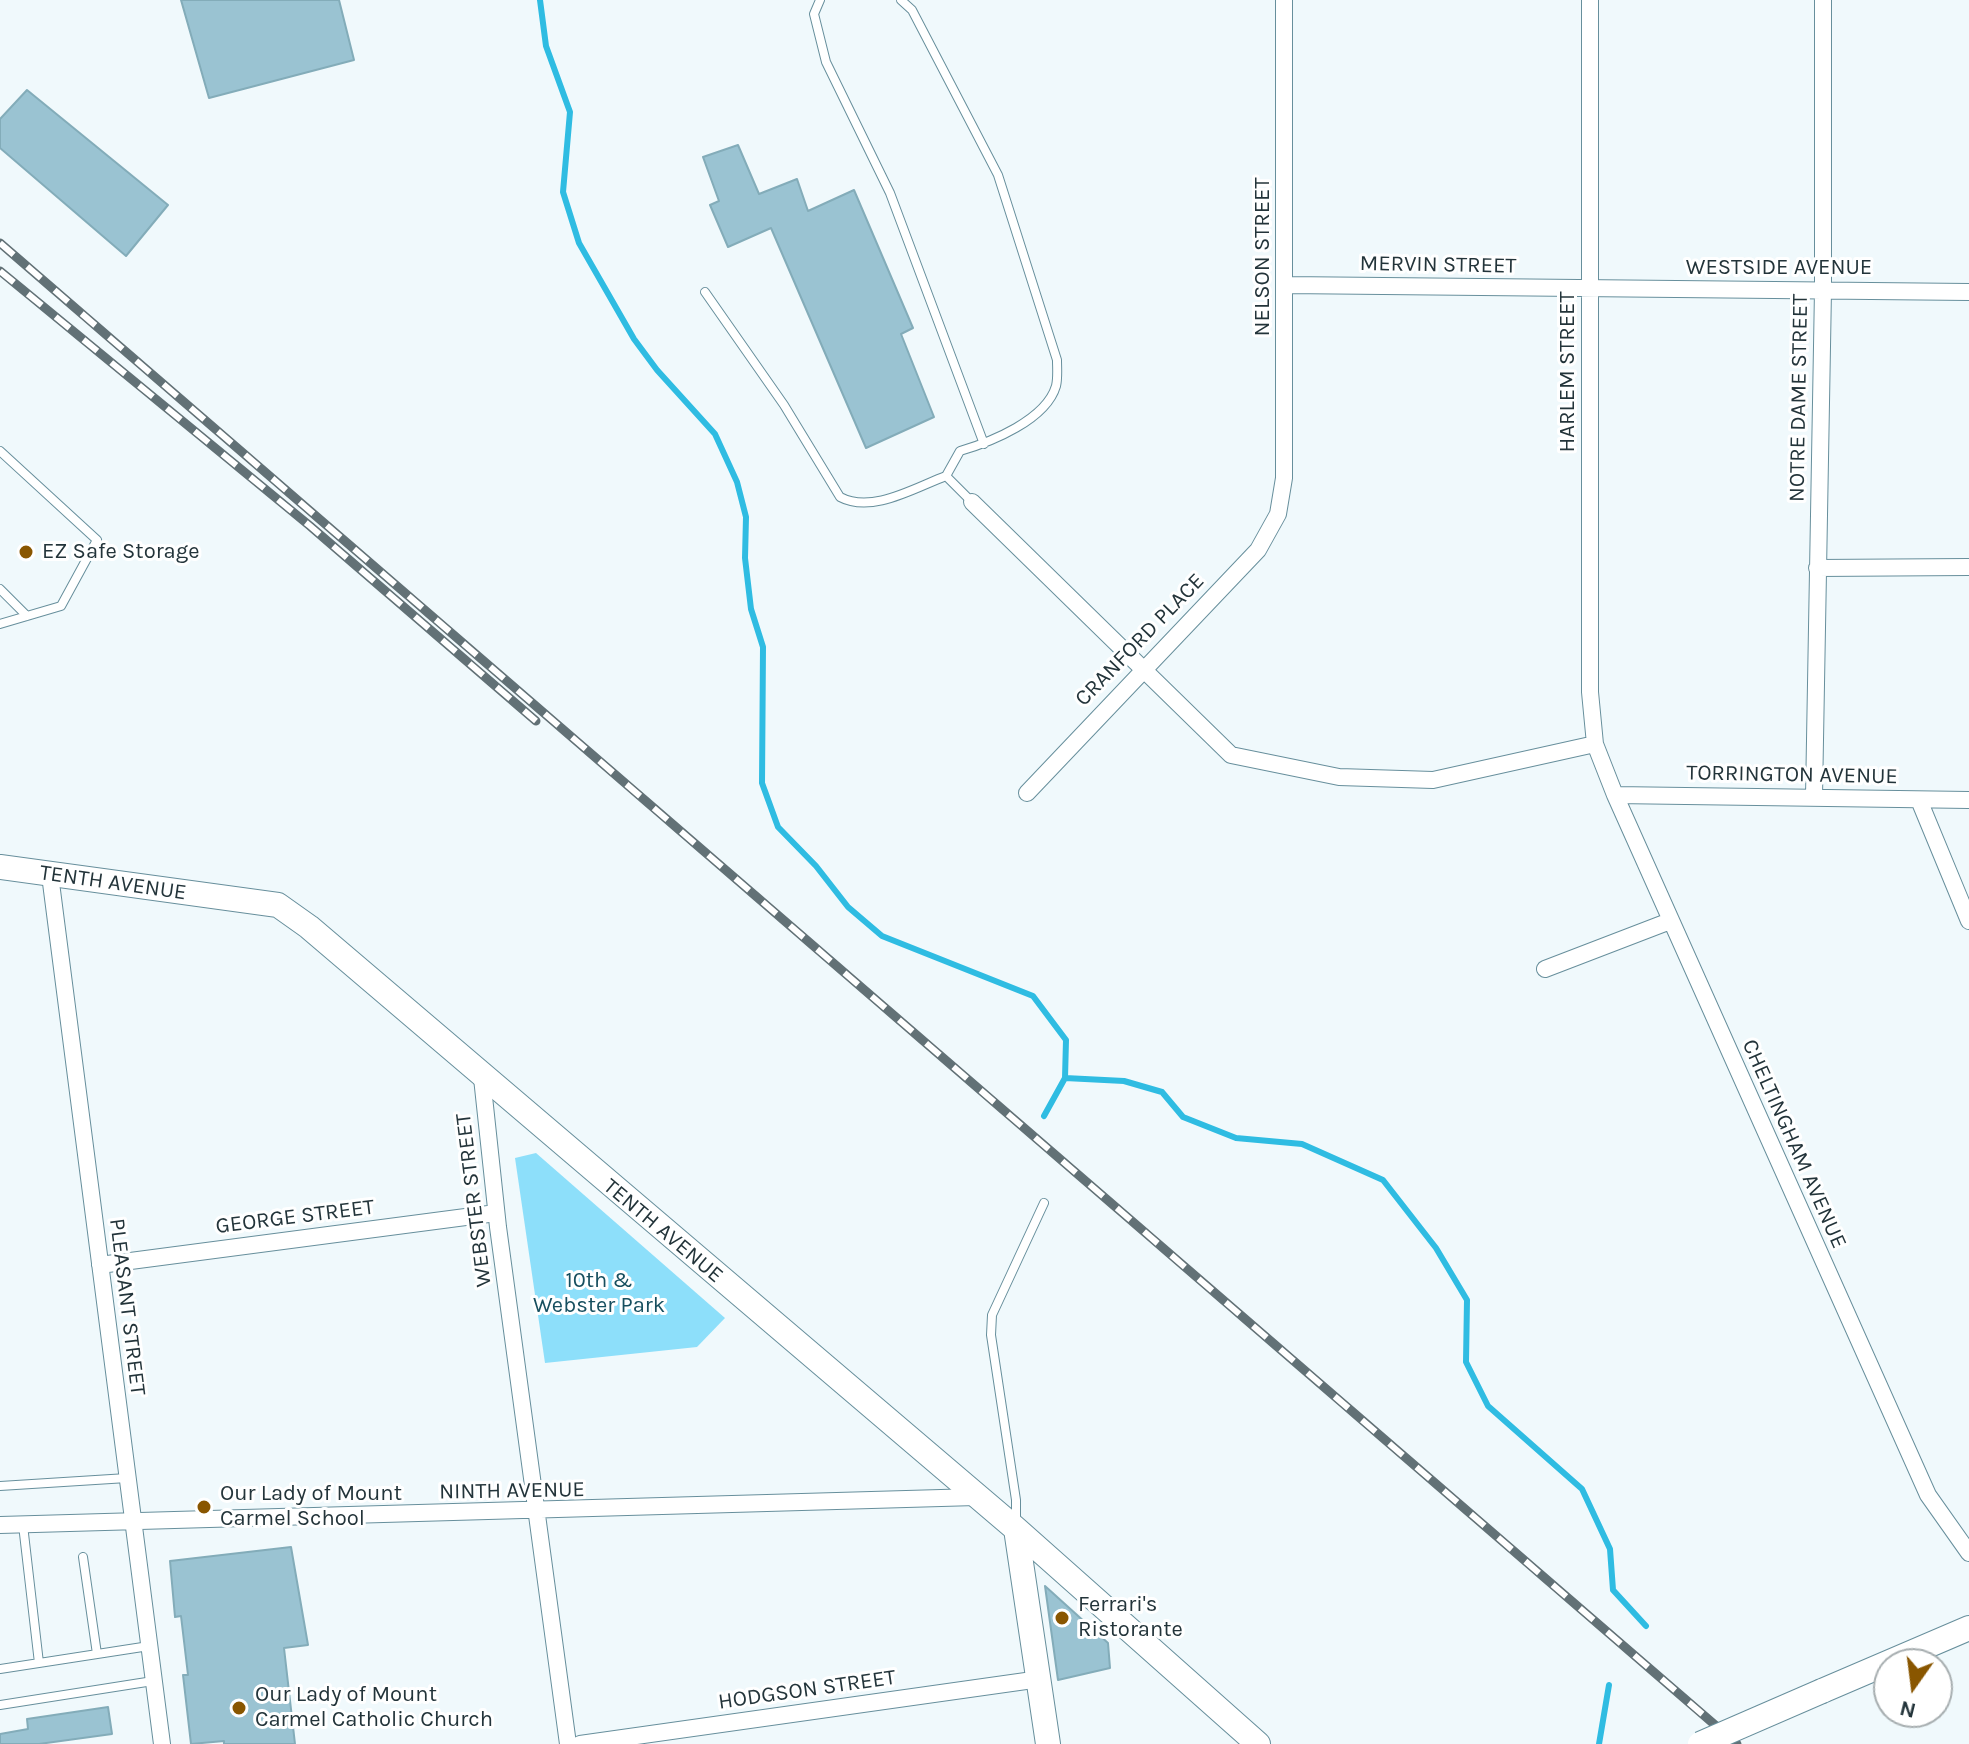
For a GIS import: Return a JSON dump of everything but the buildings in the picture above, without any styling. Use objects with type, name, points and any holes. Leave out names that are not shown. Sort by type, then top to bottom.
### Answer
[{"type":"street","name":"NELSON STREET","points":[[1278,514],[1284,478],[1284,0]]},
{"type":"street","name":"HARLEM STREET","points":[[1590,0],[1590,692],[1595,744]]},
{"type":"street","name":"NOTRE DAME STREET","points":[[1814,796],[1823,290],[1823,0]]},
{"type":"street","name":"MERVIN STREET","points":[[1286,285],[1590,290]]},
{"type":"street","name":"WESTSIDE AVENUE","points":[[1590,290],[1969,292]]},
{"type":"street","points":[[972,502],[1231,755],[1339,777],[1433,780],[1595,744]]},
{"type":"street","name":"CRANFORD PLACE","points":[[1027,793],[1143,667],[1258,550],[1278,514]]},
{"type":"street","points":[[1817,568],[1969,567]]},
{"type":"street","name":"CHELTINGHAM AVENUE","points":[[1595,744],[1670,921],[1928,1495],[1969,1553]]},
{"type":"street","name":"TORRINGTON AVENUE","points":[[1615,795],[1969,800]]},
{"type":"street","points":[[1919,800],[1969,921]]},
{"type":"street","name":"TENTH AVENUE","points":[[0,867],[278,905],[309,927],[482,1078],[1016,1529],[1258,1744]]},
{"type":"street","name":"PLEASANT STREET","points":[[50,875],[162,1744]]},
{"type":"street","points":[[1545,969],[1670,921]]},
{"type":"street","name":"WEBSTER STREET","points":[[482,1078],[496,1213],[568,1744]]},
{"type":"street","name":"GEORGE STREET","points":[[100,1265],[496,1213]]},
{"type":"street","name":"NINTH AVENUE","points":[[0,1525],[537,1512],[976,1497]]},
{"type":"street","points":[[1016,1529],[1048,1744]]},
{"type":"street","points":[[1700,1744],[1969,1628]]},
{"type":"street","name":"HODGSON STREET","points":[[580,1744],[1040,1679]]},
{"type":"lane","points":[[820,0],[814,14],[826,62],[890,193],[984,444]]},
{"type":"lane","points":[[705,292],[784,405],[840,497],[854,504],[870,504],[946,476],[960,451],[984,444],[1043,408],[1056,386],[1057,360],[998,175],[912,10],[901,0]]},
{"type":"lane","points":[[0,451],[97,540],[61,606],[0,624]]},
{"type":"lane","points":[[946,476],[972,502]]},
{"type":"lane","points":[[0,589],[27,616]]},
{"type":"lane","points":[[1016,1529],[1016,1500],[991,1335],[992,1315],[1044,1203]]},
{"type":"lane","points":[[0,1486],[127,1478]]},
{"type":"lane","points":[[23,1525],[39,1663]]},
{"type":"lane","points":[[83,1557],[97,1654]]},
{"type":"lane","points":[[0,1669],[149,1646]]},
{"type":"lane","points":[[0,1705],[154,1681]]},
{"type":"green space","name":"10th & Webster Park","points":[[536,1153],[725,1318],[697,1347],[545,1363],[515,1158]]},
{"type":"waterway","points":[[540,0],[546,46],[570,112],[563,192],[579,243],[634,339],[657,370],[715,434],[737,482],[746,517],[745,558],[751,609],[763,647],[762,783],[778,827],[816,866],[848,907],[882,936],[1033,996],[1066,1040],[1065,1078],[1124,1081],[1162,1092],[1183,1117],[1236,1138],[1302,1144],[1383,1180],[1436,1248],[1467,1300],[1466,1362],[1488,1406],[1582,1489],[1610,1549],[1613,1590],[1646,1626]]},
{"type":"waterway","points":[[1044,1116],[1065,1078]]},
{"type":"waterway","points":[[1599,1744],[1609,1685]]},
{"type":"railway","points":[[0,243],[1737,1744]]},
{"type":"railway","points":[[0,271],[310,526],[536,721]]},
{"type":"place","name":"EZ Safe Storage","points":[[26,552]]},
{"type":"place","name":"Our Lady of Mount Carmel School","points":[[204,1507]]},
{"type":"place","name":"Ferrari's Ristorante","points":[[1062,1618]]},
{"type":"place","name":"Our Lady of Mount Carmel Catholic Church","points":[[239,1708]]}]
